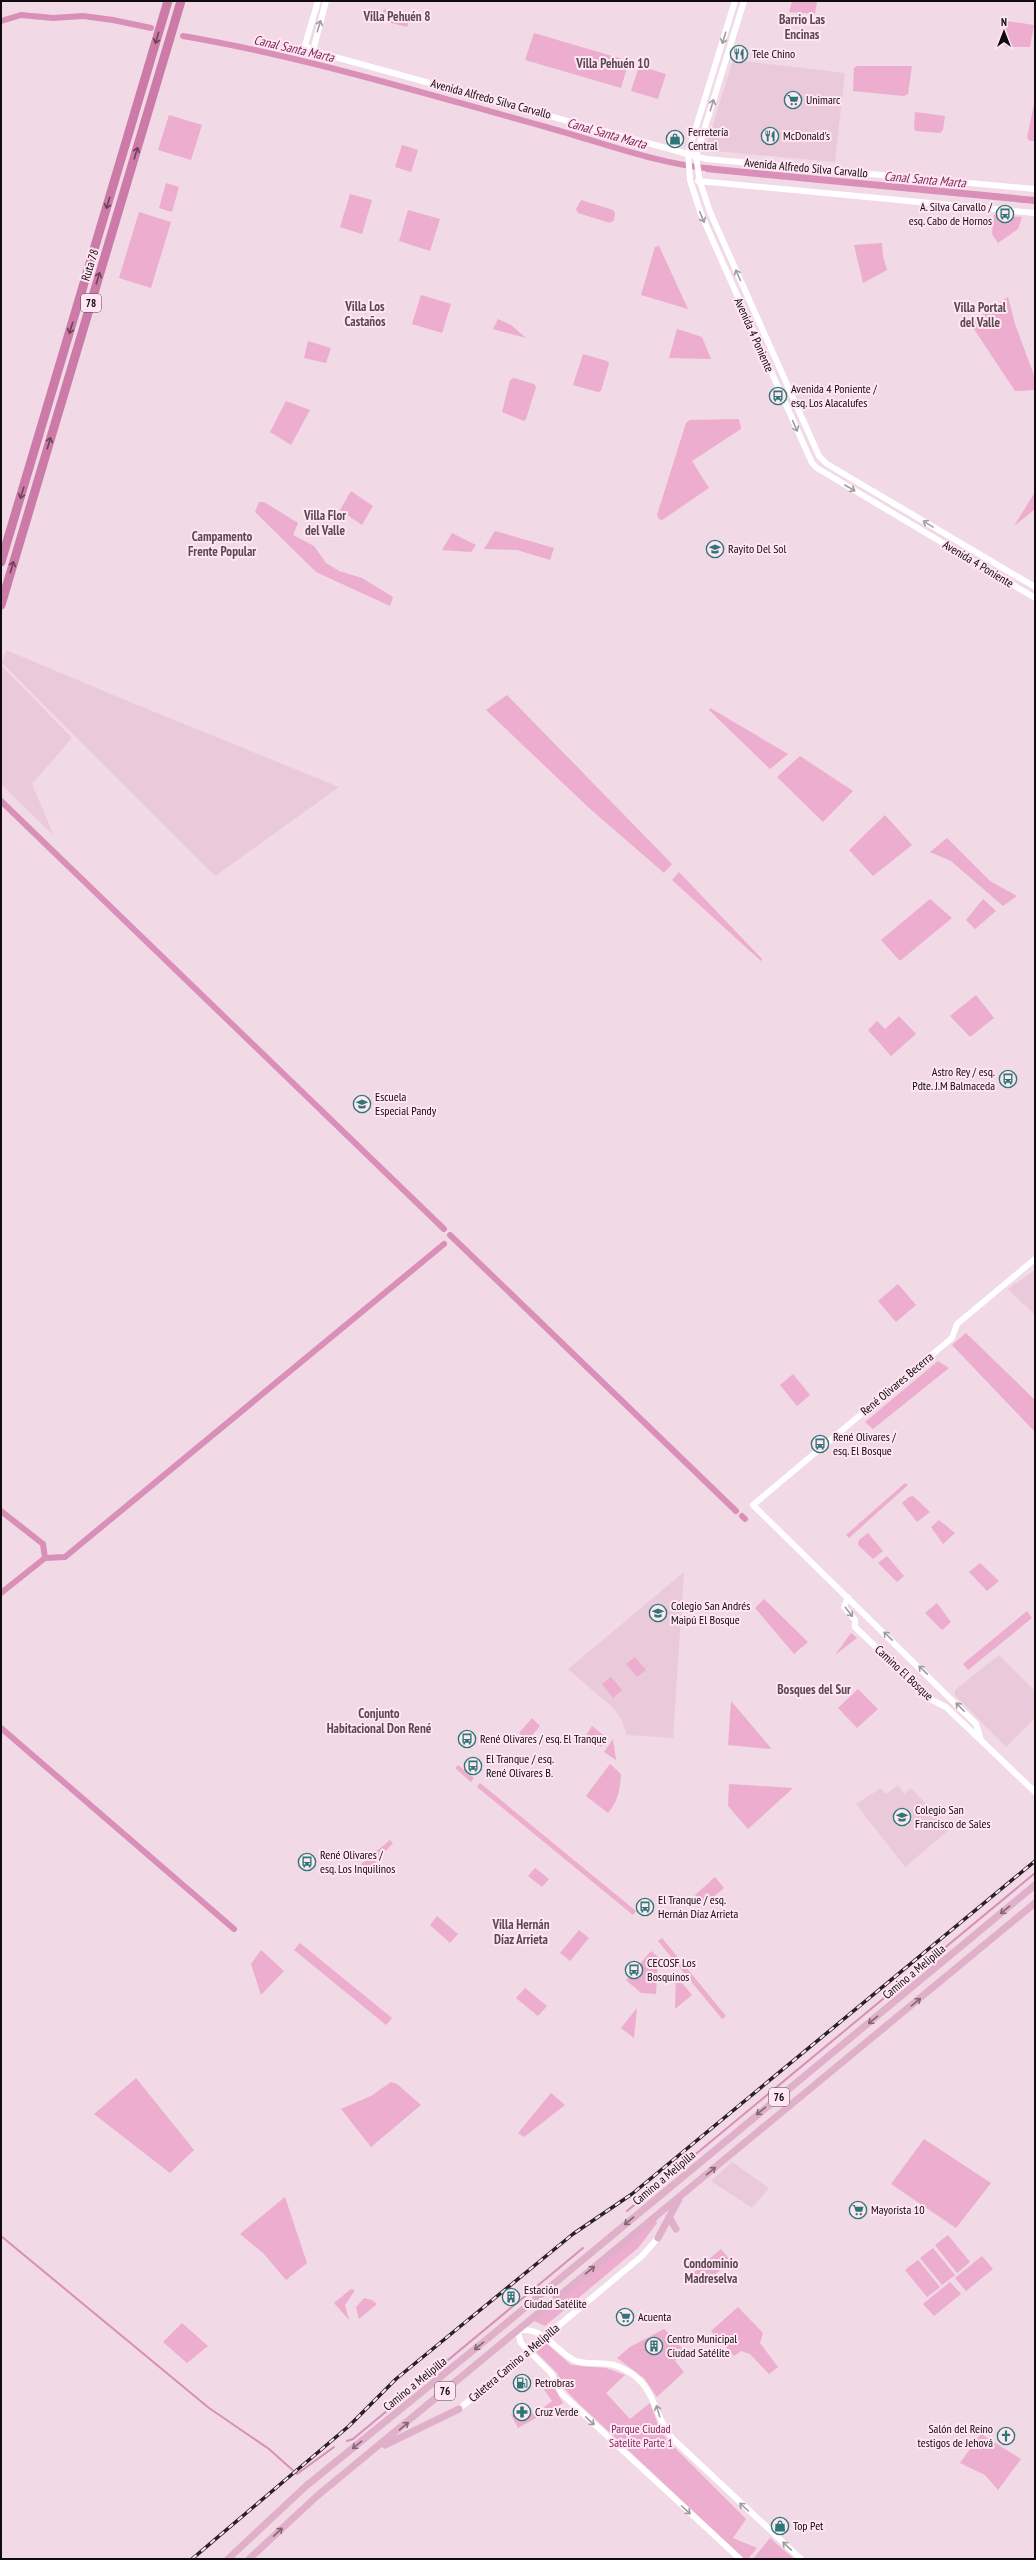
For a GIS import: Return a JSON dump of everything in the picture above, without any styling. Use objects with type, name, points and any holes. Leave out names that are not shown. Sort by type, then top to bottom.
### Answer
[{"type":"highway","name":"Ruta 78","points":[[1,562],[168,1]]},
{"type":"highway","name":"Ruta 78","points":[[1,605],[181,1]]},
{"type":"main road","name":"Camino a Melipilla","points":[[228,2559],[306,2486],[492,2335],[1035,1885]]},
{"type":"main road","name":"Camino a Melipilla","points":[[250,2559],[317,2496],[374,2451],[517,2330],[1034,1904]]},
{"type":"main road","points":[[826,2059],[834,2070]]},
{"type":"main road","points":[[812,2070],[821,2080]]},
{"type":"main road","points":[[658,2238],[681,2195]]},
{"type":"main road","points":[[669,2217],[676,2229]]},
{"type":"main road","points":[[492,2335],[517,2330],[517,2321],[522,2309]]},
{"type":"main road","points":[[374,2451],[459,2409]]},
{"type":"street","name":"Avenida Alfredo Silva Carvallo","points":[[318,1],[305,45],[313,51],[688,153],[697,158],[1035,189]]},
{"type":"street","points":[[313,51],[326,1]]},
{"type":"street","name":"Avenida 4 Poniente","points":[[735,1],[688,153],[690,177],[701,214],[814,466],[1035,598]]},
{"type":"street","name":"Avenida 4 Poniente","points":[[744,1],[697,158],[700,178],[716,226],[822,460],[1035,587]]},
{"type":"street","name":"Avenida Alfredo Silva Carvallo","points":[[690,177],[1035,213]]},
{"type":"street","name":"René Olivares Becerra","points":[[753,1505],[952,1338],[957,1324],[1035,1259]]},
{"type":"street","name":"Camino El Bosque","points":[[753,1505],[976,1724],[980,1740]]},
{"type":"street","name":"Camino El Bosque","points":[[848,1597],[844,1607],[855,1620],[855,1627],[930,1699],[946,1707],[1035,1792]]},
{"type":"street","name":"Caletera Camino a Melipilla","points":[[459,2409],[642,2256],[658,2238]]},
{"type":"street","points":[[740,2559],[571,2403],[561,2392],[551,2373],[528,2352],[521,2343],[517,2330],[533,2332],[546,2337],[573,2360],[615,2365],[640,2381],[652,2396],[662,2423],[673,2439],[801,2559]]},
{"type":"shaded area","points":[[733,60],[845,73],[835,162],[705,150]]},
{"type":"shaded area","points":[[705,165],[1035,197],[1035,204],[706,172]]},
{"type":"shaded area","points":[[6,650],[339,787],[215,876],[2,663]]},
{"type":"shaded area","points":[[1,665],[72,738],[32,784],[54,836],[1,784]]},
{"type":"shaded area","points":[[1035,1270],[1035,1315],[1008,1289]]},
{"type":"shaded area","name":"Colegio San Andrés Maipú El Bosque","points":[[684,1572],[673,1738],[627,1735],[622,1720],[614,1709],[568,1669]]},
{"type":"shaded area","points":[[999,1655],[1035,1691],[1035,1718],[1006,1747],[955,1695],[955,1690]]},
{"type":"shaded area","name":"Colegio San Francisco de Sales","points":[[898,1785],[904,1794],[911,1788],[950,1829],[905,1867],[856,1804],[881,1788],[886,1794]]},
{"type":"shaded area","points":[[732,2162],[769,2188],[752,2208],[711,2181]]},
{"type":"green space","points":[[792,1],[817,1],[815,14],[789,12]]},
{"type":"green space","points":[[384,9],[410,17],[407,27],[380,20]]},
{"type":"green space","points":[[1007,21],[1034,25],[1030,47],[1006,47],[1004,44]]},
{"type":"green space","points":[[534,33],[629,61],[621,88],[525,60]]},
{"type":"green space","points":[[639,66],[666,74],[658,99],[631,91]]},
{"type":"green space","points":[[857,66],[912,66],[908,94],[904,96],[853,91],[854,68]]},
{"type":"green space","points":[[1035,99],[1035,141],[1030,141],[1027,138]]},
{"type":"green space","points":[[915,112],[945,116],[943,130],[940,133],[916,131],[914,128]]},
{"type":"green space","points":[[169,115],[202,125],[191,160],[158,150]]},
{"type":"green space","points":[[402,145],[418,150],[411,172],[395,167]]},
{"type":"green space","points":[[166,183],[179,187],[172,212],[159,208]]},
{"type":"green space","points":[[350,194],[372,200],[362,234],[340,227]]},
{"type":"green space","points":[[581,200],[613,210],[615,213],[614,220],[610,223],[578,213],[576,209]]},
{"type":"green space","points":[[408,210],[440,219],[430,251],[399,241]]},
{"type":"green space","points":[[139,212],[171,222],[151,288],[119,278]]},
{"type":"green space","points":[[994,215],[1022,217],[1018,229],[998,243],[992,234]]},
{"type":"green space","points":[[882,243],[883,256],[887,270],[863,283],[854,245]]},
{"type":"green space","points":[[659,246],[688,309],[641,295],[655,247]]},
{"type":"green space","points":[[421,295],[451,304],[442,333],[412,324]]},
{"type":"green space","name":"Villa Portal del Valle","points":[[1008,297],[1015,324],[1035,378],[1035,390],[1015,391],[970,323]]},
{"type":"green space","points":[[498,319],[511,325],[526,338],[493,329]]},
{"type":"green space","points":[[677,329],[702,337],[711,359],[669,358]]},
{"type":"green space","points":[[308,341],[331,348],[326,363],[304,358]]},
{"type":"green space","points":[[583,354],[607,361],[609,364],[601,391],[598,392],[573,385]]},
{"type":"green space","points":[[514,378],[534,384],[536,387],[526,419],[524,421],[502,412],[510,380]]},
{"type":"green space","points":[[286,401],[310,410],[291,445],[270,432]]},
{"type":"green space","points":[[739,419],[741,429],[692,461],[709,488],[662,520],[659,519],[657,515],[686,423],[690,420]]},
{"type":"green space","points":[[351,491],[373,506],[362,525],[340,510]]},
{"type":"green space","points":[[1035,492],[1035,509],[1014,526]]},
{"type":"green space","points":[[259,502],[264,502],[298,523],[293,535],[314,546],[326,563],[339,571],[362,578],[393,597],[390,606],[316,572],[255,512]]},
{"type":"green space","points":[[495,531],[554,548],[550,560],[517,550],[484,549]]},
{"type":"green space","points":[[452,533],[476,545],[471,552],[442,550]]},
{"type":"green space","points":[[507,695],[672,864],[664,873],[588,807],[486,710]]},
{"type":"green space","points":[[710,708],[788,754],[770,769],[709,710]]},
{"type":"green space","points":[[800,756],[853,791],[823,822],[777,777]]},
{"type":"green space","points":[[885,815],[912,845],[873,876],[849,850]]},
{"type":"green space","points":[[947,838],[990,881],[1017,896],[1003,906],[951,861],[930,852]]},
{"type":"green space","points":[[679,872],[762,959],[761,961],[672,880]]},
{"type":"green space","points":[[930,899],[952,918],[901,960],[899,960],[881,940]]},
{"type":"green space","points":[[983,899],[996,911],[975,929],[966,920]]},
{"type":"green space","points":[[976,995],[994,1018],[970,1037],[950,1016]]},
{"type":"green space","points":[[899,1016],[916,1034],[891,1056],[868,1030],[877,1021],[885,1029]]},
{"type":"green space","points":[[898,1284],[916,1305],[896,1322],[878,1301]]},
{"type":"green space","points":[[966,1333],[1035,1400],[1035,1432],[952,1345]]},
{"type":"green space","points":[[938,1361],[949,1368],[873,1429],[865,1422]]},
{"type":"green space","points":[[793,1374],[810,1395],[797,1406],[780,1385]]},
{"type":"green space","points":[[905,1483],[908,1485],[849,1538],[846,1535]]},
{"type":"green space","points":[[913,1496],[930,1512],[917,1522],[902,1503],[909,1497]]},
{"type":"green space","points":[[939,1520],[955,1533],[943,1544],[931,1527]]},
{"type":"green space","points":[[868,1533],[883,1551],[873,1559],[858,1545],[859,1540]]},
{"type":"green space","points":[[887,1556],[904,1576],[897,1582],[878,1563]]},
{"type":"green space","points":[[980,1563],[999,1581],[987,1591],[969,1572]]},
{"type":"green space","points":[[764,1599],[808,1642],[794,1654],[755,1608]]},
{"type":"green space","points":[[937,1603],[951,1622],[942,1630],[925,1613]]},
{"type":"green space","points":[[1027,1611],[1032,1618],[968,1670],[963,1664]]},
{"type":"green space","points":[[851,1633],[857,1638],[835,1655]]},
{"type":"green space","points":[[635,1657],[646,1670],[637,1677],[626,1664]]},
{"type":"green space","points":[[611,1677],[622,1690],[613,1698],[602,1684]]},
{"type":"green space","points":[[858,1689],[878,1709],[857,1728],[838,1708]]},
{"type":"green space","points":[[731,1701],[771,1748],[770,1749],[728,1745]]},
{"type":"green space","points":[[532,1718],[540,1726],[528,1740],[519,1733]]},
{"type":"green space","points":[[592,1726],[607,1738],[601,1747],[586,1735]]},
{"type":"green space","points":[[613,1739],[616,1760],[604,1752]]},
{"type":"green space","points":[[610,1764],[621,1774],[618,1795],[608,1813],[586,1796]]},
{"type":"green space","points":[[458,1765],[474,1778],[471,1782],[455,1768]]},
{"type":"green space","points":[[480,1783],[636,1911],[633,1915],[477,1787]]},
{"type":"green space","points":[[729,1784],[793,1788],[748,1829],[728,1806]]},
{"type":"green space","points":[[390,1840],[393,1843],[368,1870],[361,1864]]},
{"type":"green space","points":[[535,1868],[549,1879],[542,1887],[528,1876]]},
{"type":"green space","points":[[715,1877],[724,1888],[704,1905],[695,1895]]},
{"type":"green space","points":[[437,1916],[458,1934],[450,1943],[430,1925]]},
{"type":"green space","points":[[579,1930],[589,1938],[570,1961],[560,1953]]},
{"type":"green space","points":[[662,1938],[726,2016],[722,2019],[658,1941]]},
{"type":"green space","points":[[300,1943],[392,2018],[386,2025],[294,1950]]},
{"type":"green space","points":[[261,1950],[284,1971],[261,1995],[251,1964]]},
{"type":"green space","points":[[651,1951],[658,1957],[656,1994],[641,1993],[626,1980]]},
{"type":"green space","points":[[676,1976],[692,1995],[675,2009]]},
{"type":"green space","points":[[525,1988],[547,2006],[538,2016],[516,1998]]},
{"type":"green space","points":[[637,2008],[634,2038],[621,2028]]},
{"type":"green space","points":[[136,2078],[194,2150],[170,2173],[94,2114]]},
{"type":"green space","points":[[391,2082],[397,2084],[421,2105],[371,2147],[341,2109],[371,2096]]},
{"type":"green space","points":[[551,2093],[565,2105],[524,2137],[518,2133]]},
{"type":"green space","points":[[924,2139],[991,2183],[956,2228],[891,2184]]},
{"type":"green space","points":[[285,2197],[307,2263],[286,2280],[263,2253],[240,2234]]},
{"type":"green space","points":[[656,2220],[657,2223],[638,2248],[545,2326],[534,2321]]},
{"type":"green space","points":[[948,2235],[970,2262],[957,2273],[935,2245]]},
{"type":"green space","points":[[933,2248],[955,2275],[942,2285],[920,2258]]},
{"type":"green space","points":[[721,2249],[731,2261],[704,2284],[693,2273]]},
{"type":"green space","points":[[982,2256],[993,2269],[966,2291],[955,2278]]},
{"type":"green space","points":[[918,2260],[940,2287],[927,2297],[905,2270]]},
{"type":"green space","points":[[950,2282],[961,2294],[934,2316],[923,2304]]},
{"type":"green space","points":[[351,2289],[355,2290],[345,2305],[349,2320],[334,2303]]},
{"type":"green space","points":[[364,2298],[372,2300],[377,2304],[359,2319],[356,2307]]},
{"type":"green space","points":[[738,2307],[763,2333],[760,2343],[778,2367],[769,2374],[750,2354],[741,2351],[734,2356],[711,2331]]},
{"type":"green space","points":[[182,2323],[208,2346],[187,2363],[163,2342]]},
{"type":"green space","points":[[664,2329],[683,2349],[675,2361],[684,2372],[657,2397],[644,2378],[617,2358],[630,2347]]},
{"type":"green space","name":"Parque Ciudad Satelite Parte 1","points":[[546,2343],[571,2365],[606,2368],[625,2375],[606,2393],[630,2419],[650,2403],[660,2430],[668,2441],[746,2519],[733,2538],[757,2548],[748,2559],[744,2559],[575,2400],[564,2388],[557,2373],[536,2352]]},
{"type":"green space","points":[[551,2382],[563,2403],[518,2428],[511,2415],[513,2414],[520,2421],[531,2412],[535,2415],[552,2401],[543,2388]]},
{"type":"green space","points":[[981,2434],[1021,2459],[998,2490],[985,2475],[960,2463]]},
{"type":"green space","points":[[770,2538],[794,2559],[753,2559]]},
{"type":"waterway","name":"Canal Santa Marta","points":[[1,21],[21,15],[53,18],[83,16],[113,20],[151,28]]},
{"type":"waterway","name":"Canal Santa Marta","points":[[183,36],[275,54],[320,65],[546,127],[629,152],[671,162],[713,169]]},
{"type":"waterway","points":[[1,801],[444,1229]]},
{"type":"waterway","points":[[450,1235],[736,1511]]},
{"type":"waterway","points":[[1,1593],[45,1558],[65,1557],[444,1244]]},
{"type":"waterway","points":[[1,1511],[43,1544],[45,1558]]},
{"type":"waterway","points":[[742,1516],[745,1519]]},
{"type":"waterway","points":[[1,1728],[234,1929]]},
{"type":"waterway","points":[[627,2211],[1035,1873]]},
{"type":"waterway","points":[[1,2236],[209,2408],[269,2449],[297,2474],[334,2447]]},
{"type":"waterway","points":[[347,2441],[353,2439],[583,2248]]},
{"type":"railway","points":[[192,2559],[349,2426],[396,2379],[573,2234],[632,2194],[1035,1861]]},
{"type":"place","name":"Tele Chino","points":[[739,54]]},
{"type":"place","name":"Unimarc","points":[[793,100]]},
{"type":"place","name":"McDonald's","points":[[770,136]]},
{"type":"place","name":"Ferretería Central","points":[[675,139]]},
{"type":"place","name":"A. Silva Carvallo / esq. Cabo de Hornos","points":[[1005,214]]},
{"type":"place","name":"Avenida 4 Poniente / esq. Los Alacalufes","points":[[778,396]]},
{"type":"place","name":"Rayito Del Sol","points":[[715,549]]},
{"type":"place","name":"Astro Rey / esq. Pdte. J.M Balmaceda","points":[[1008,1079]]},
{"type":"place","name":"Escuela Especial Pandy","points":[[362,1104]]},
{"type":"place","name":"René Olivares / esq. El Bosque","points":[[820,1444]]},
{"type":"place","name":"Colegio San Andrés Maipú El Bosque","points":[[658,1613]]},
{"type":"place","name":"René Olivares / esq. El Tranque","points":[[467,1739]]},
{"type":"place","name":"El Tranque / esq. René Olivares B.","points":[[473,1766]]},
{"type":"place","name":"Colegio San Francisco de Sales","points":[[902,1817]]},
{"type":"place","name":"René Olivares / esq. Los Inquilinos","points":[[307,1862]]},
{"type":"place","name":"El Tranque / esq. Hernán Díaz Arrieta","points":[[645,1907]]},
{"type":"place","name":"CECOSF Los Bosquinos","points":[[634,1970]]},
{"type":"place","name":"Mayorista 10","points":[[858,2210]]},
{"type":"place","name":"Estación Ciudad Satélite","points":[[511,2297]]},
{"type":"place","name":"Acuenta","points":[[625,2317]]},
{"type":"place","name":"Centro Municipal Ciudad Satélite","points":[[654,2346]]},
{"type":"place","name":"Petrobras","points":[[522,2383]]},
{"type":"place","name":"Cruz Verde","points":[[522,2412]]},
{"type":"place","name":"Salón del Reino testigos de Jehová","points":[[1006,2436]]},
{"type":"place","name":"Top Pet","points":[[780,2526]]},
{"type":"district","name":"Villa Pehuén 8","points":[[397,16]]},
{"type":"district","name":"Barrio Las Encinas","points":[[802,26]]},
{"type":"district","name":"Villa Pehuén 10","points":[[613,63]]},
{"type":"district","name":"Villa Los Castaños","points":[[365,314]]},
{"type":"district","name":"Villa Portal del Valle","points":[[980,314]]},
{"type":"district","name":"Villa Flor del Valle","points":[[325,522]]},
{"type":"district","name":"Campamento Frente Popular","points":[[222,544]]},
{"type":"district","name":"Bosques del Sur","points":[[814,1689]]},
{"type":"district","name":"Conjunto Habitacional Don René","points":[[379,1720]]},
{"type":"district","name":"Villa Hernán Díaz Arrieta","points":[[521,1932]]},
{"type":"district","name":"Condominio Madreselva","points":[[711,2270]]}]
